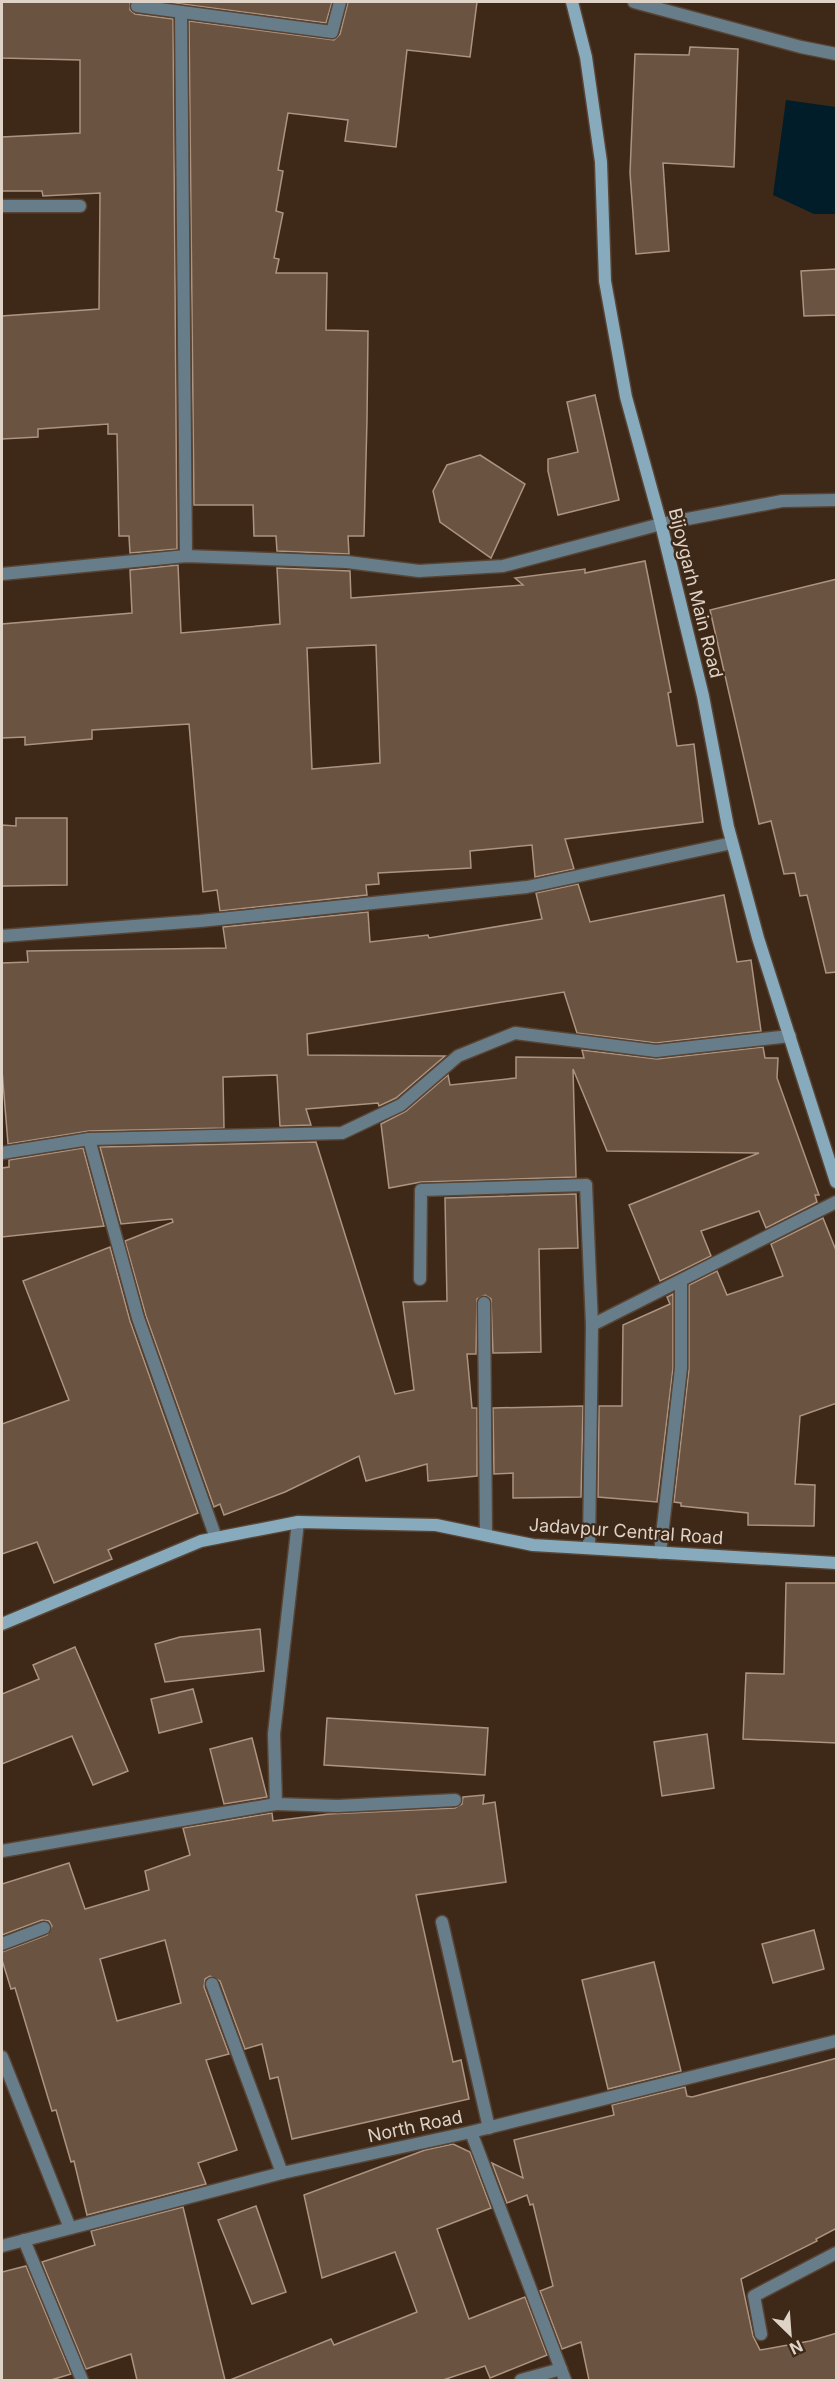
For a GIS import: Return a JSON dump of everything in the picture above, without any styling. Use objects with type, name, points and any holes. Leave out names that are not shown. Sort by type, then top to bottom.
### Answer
[{"type":"street","points":[[137,6],[332,32],[340,2]]},
{"type":"street","name":"Bijoygarh Main Road","points":[[572,2],[586,57],[602,162],[605,281],[626,397],[661,524],[703,696],[732,843],[758,938],[837,1182]]},
{"type":"street","points":[[634,2],[801,47],[837,54]]},
{"type":"street","points":[[181,12],[186,556]]},
{"type":"street","points":[[2,206],[80,206]]},
{"type":"street","points":[[2,574],[186,556],[347,562],[419,571],[503,566],[661,524],[782,501],[837,500]]},
{"type":"street","points":[[2,936],[200,921],[526,887],[732,843]]},
{"type":"street","points":[[2,1154],[89,1138],[342,1132],[401,1105],[458,1056],[515,1033],[656,1051],[790,1036]]},
{"type":"street","points":[[89,1138],[138,1318],[216,1538]]},
{"type":"street","points":[[420,1279],[422,1190],[586,1185],[592,1325],[589,1548]]},
{"type":"street","points":[[592,1325],[837,1202]]},
{"type":"street","points":[[660,1553],[681,1368],[681,1281]]},
{"type":"street","points":[[484,1304],[486,1534]]},
{"type":"street","points":[[276,1804],[274,1734],[298,1522]]},
{"type":"street","name":"Jadavpur Central Road","points":[[2,1624],[201,1541],[298,1522],[436,1525],[533,1545],[837,1563]]},
{"type":"street","points":[[2,1851],[276,1804],[338,1806],[455,1800]]},
{"type":"street","points":[[442,1922],[489,2127]]},
{"type":"street","points":[[2,1944],[44,1928]]},
{"type":"street","points":[[212,1984],[282,2173]]},
{"type":"street","name":"North Road","points":[[2,2246],[282,2173],[471,2132],[837,2042]]},
{"type":"street","points":[[2,2057],[70,2228]]},
{"type":"street","points":[[471,2132],[563,2375],[521,2380]]},
{"type":"street","points":[[24,2240],[82,2380]]},
{"type":"street","points":[[761,2334],[754,2296],[837,2253]]},
{"type":"water","points":[[786,100],[836,107],[836,214],[814,214],[773,195]]},
{"type":"building","points":[[2,2],[130,2],[130,10],[135,14],[173,19],[177,549],[130,553],[129,536],[119,536],[117,434],[108,434],[108,424],[38,429],[38,437],[2,439],[2,316],[99,309],[100,193],[43,196],[42,191],[2,191],[2,137],[80,133],[80,60],[2,58]]},
{"type":"building","points":[[166,2],[332,2],[326,23]]},
{"type":"building","points":[[348,2],[477,2],[470,57],[407,50],[396,147],[345,141],[348,120],[288,113],[278,170],[283,171],[276,211],[283,213],[274,258],[279,259],[276,273],[327,273],[326,330],[368,331],[367,420],[364,536],[348,536],[349,554],[277,551],[276,536],[254,536],[253,505],[194,505],[189,21],[334,40],[340,34]]},
{"type":"building","points":[[690,47],[738,49],[734,167],[663,163],[669,251],[636,254],[630,173],[635,54],[689,55]]},
{"type":"building","points":[[837,269],[837,315],[804,316],[801,271]]},
{"type":"building","points":[[595,395],[619,500],[558,515],[548,471],[548,459],[578,452],[567,402]]},
{"type":"building","points":[[480,455],[525,484],[491,558],[440,522],[433,491],[447,465]]},
{"type":"building","points":[[645,561],[671,692],[668,693],[677,746],[694,744],[703,822],[565,839],[574,869],[535,877],[532,845],[470,851],[471,868],[378,873],[379,884],[366,885],[367,895],[220,911],[217,890],[203,892],[189,724],[92,730],[92,739],[25,745],[25,737],[2,738],[2,624],[132,613],[130,570],[178,565],[181,633],[280,624],[277,568],[350,571],[351,598],[523,585],[515,578],[585,569],[585,573]],"holes":[[[376,645],[380,763],[312,769],[307,648]]]},
{"type":"building","points":[[837,579],[837,972],[826,973],[807,895],[800,896],[795,873],[784,874],[771,821],[759,824],[710,610]]},
{"type":"building","points":[[16,818],[67,818],[67,885],[2,886],[2,825],[16,826]]},
{"type":"building","points":[[578,884],[590,922],[724,895],[737,962],[751,960],[761,1031],[656,1043],[577,1033],[564,992],[307,1034],[308,1055],[445,1056],[396,1098],[379,1106],[378,1103],[306,1109],[311,1125],[280,1126],[277,1075],[223,1077],[224,1128],[89,1131],[8,1144],[2,1070],[2,963],[28,962],[27,951],[226,948],[223,927],[368,912],[370,942],[428,935],[429,938],[542,919],[536,893]]},
{"type":"building","points":[[763,1047],[765,1058],[778,1058],[777,1078],[819,1195],[815,1195],[817,1202],[766,1228],[759,1211],[701,1231],[711,1256],[660,1281],[629,1205],[759,1153],[607,1151],[573,1069],[576,1177],[421,1182],[389,1188],[381,1124],[406,1111],[448,1075],[450,1085],[516,1078],[516,1057],[584,1058],[582,1050],[657,1059]]},
{"type":"building","points":[[316,1142],[395,1394],[414,1390],[403,1302],[447,1301],[445,1198],[576,1194],[578,1248],[539,1249],[541,1352],[493,1353],[491,1299],[485,1295],[477,1299],[476,1354],[467,1354],[472,1408],[477,1408],[477,1476],[428,1481],[427,1464],[366,1481],[359,1456],[285,1492],[224,1515],[220,1504],[214,1507],[146,1316],[125,1241],[173,1222],[172,1219],[121,1224],[100,1147]]},
{"type":"building","points":[[83,1148],[104,1226],[2,1237],[2,1168],[9,1167],[9,1160]]},
{"type":"building","points":[[823,1218],[837,1253],[837,1403],[800,1416],[795,1484],[815,1485],[814,1526],[748,1525],[748,1513],[681,1506],[681,1503],[674,1502],[689,1369],[689,1285],[717,1271],[727,1295],[783,1276],[771,1244]]},
{"type":"building","points":[[110,1247],[130,1321],[198,1513],[108,1550],[112,1559],[54,1583],[37,1542],[2,1554],[2,1424],[69,1400],[23,1281]]},
{"type":"building","points":[[673,1294],[673,1368],[657,1502],[598,1497],[599,1406],[622,1406],[623,1325],[670,1304],[667,1297]]},
{"type":"building","points":[[583,1406],[581,1497],[513,1498],[513,1473],[494,1474],[493,1408]]},
{"type":"building","points":[[786,1583],[837,1583],[837,1743],[743,1739],[746,1673],[784,1674]]},
{"type":"building","points":[[260,1629],[264,1671],[165,1682],[155,1644],[180,1637]]},
{"type":"building","points":[[75,1647],[128,1771],[93,1785],[72,1736],[2,1764],[2,1694],[39,1679],[33,1665]]},
{"type":"building","points":[[193,1689],[202,1722],[159,1733],[151,1699]]},
{"type":"building","points":[[327,1718],[488,1728],[485,1775],[324,1765]]},
{"type":"building","points":[[707,1734],[714,1788],[662,1796],[654,1742]]},
{"type":"building","points":[[252,1738],[267,1797],[224,1804],[210,1749]]},
{"type":"building","points":[[484,1795],[483,1804],[495,1802],[506,1882],[416,1895],[453,2062],[461,2060],[469,2099],[292,2139],[278,2077],[270,2079],[262,2044],[245,2049],[220,1981],[210,1976],[205,1979],[204,1987],[229,2054],[206,2060],[237,2150],[198,2163],[206,2184],[87,2215],[74,2161],[71,2162],[56,2110],[52,2111],[15,1988],[11,1989],[2,1960],[2,1952],[47,1935],[52,1926],[49,1921],[42,1920],[2,1935],[2,1884],[69,1863],[85,1909],[149,1890],[145,1871],[190,1855],[183,1828],[272,1813],[273,1821],[329,1814],[455,1808],[462,1804],[463,1797]],"holes":[[[165,1940],[181,2003],[117,2021],[100,1959]]]},
{"type":"building","points":[[814,1930],[824,1969],[773,1983],[762,1944]]},
{"type":"building","points":[[654,1962],[681,2071],[608,2089],[582,1980]]},
{"type":"building","points":[[837,2058],[837,2228],[816,2239],[817,2241],[741,2279],[753,2336],[760,2350],[810,2341],[837,2333],[837,2380],[589,2380],[581,2342],[562,2349],[540,2291],[553,2286],[533,2204],[530,2205],[527,2195],[507,2203],[492,2163],[523,2178],[514,2140],[614,2115],[612,2105],[685,2087],[687,2096],[692,2097]]},
{"type":"building","points":[[453,2144],[470,2152],[491,2208],[437,2229],[469,2319],[525,2297],[547,2355],[490,2378],[485,2366],[443,2380],[230,2380],[331,2339],[334,2345],[417,2312],[395,2252],[322,2278],[304,2195],[425,2150]]},
{"type":"building","points":[[256,2206],[286,2292],[252,2304],[218,2220]]},
{"type":"building","points":[[183,2207],[225,2380],[137,2380],[131,2354],[86,2369],[42,2262],[95,2245],[91,2231]]},
{"type":"building","points":[[26,2266],[71,2374],[51,2380],[2,2380],[2,2272]]}]
